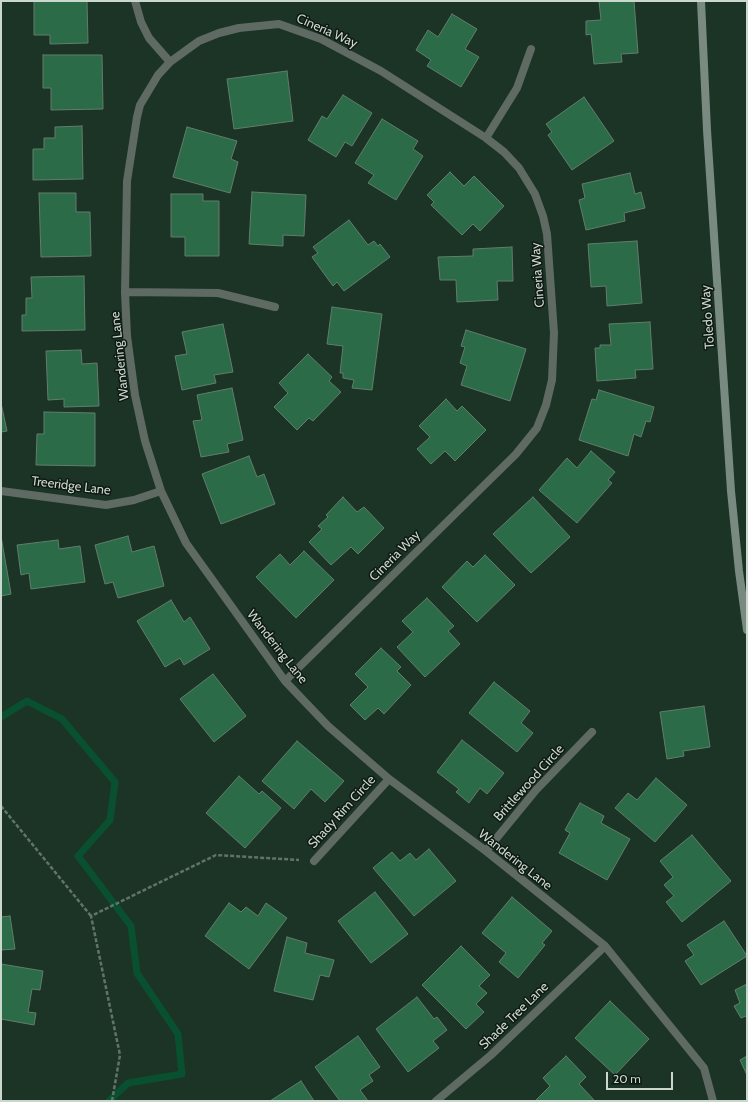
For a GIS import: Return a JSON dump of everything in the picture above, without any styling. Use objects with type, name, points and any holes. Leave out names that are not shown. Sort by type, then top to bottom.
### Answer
[{"type":"main road","name":"Toledo Way","points":[[701,1],[707,130],[731,491],[739,571],[747,630]]},
{"type":"street","points":[[135,1],[141,22],[149,38],[170,62]]},
{"type":"street","name":"Cineria Way","points":[[170,62],[199,41],[219,33],[258,25],[279,24],[321,39],[381,71],[486,138],[504,152],[519,168],[535,194],[543,216],[547,234],[554,333],[552,380],[546,405],[537,428],[516,454],[286,681]]},
{"type":"street","points":[[486,138],[517,88],[531,49]]},
{"type":"street","name":"Wandering Lane","points":[[170,62],[158,75],[140,105],[134,129],[127,181],[125,292],[127,336],[135,395],[145,441],[161,491],[186,543],[286,681],[328,726],[389,780],[486,851],[605,946],[704,1068],[713,1101]]},
{"type":"street","points":[[125,292],[218,293],[275,308]]},
{"type":"street","name":"Treeridge Lane","points":[[1,491],[106,505],[127,501],[161,491]]},
{"type":"street","name":"Brittlewood Circle","points":[[486,851],[536,790],[592,732]]},
{"type":"street","name":"Shady Rim Circle","points":[[314,861],[389,780]]},
{"type":"street","name":"Shade Tree Lane","points":[[436,1101],[491,1055],[605,946]]},
{"type":"path","points":[[1,806],[91,916],[120,1055],[112,1101]]},
{"type":"path","points":[[91,916],[216,855],[314,861]]},
{"type":"building","points":[[34,1],[87,1],[88,43],[50,44],[50,35],[34,35]]},
{"type":"building","points":[[599,1],[634,1],[638,53],[621,54],[622,62],[594,64],[591,34],[586,35],[586,21],[601,20]]},
{"type":"building","points":[[452,14],[477,29],[465,49],[479,57],[461,87],[427,66],[431,60],[416,50],[428,30],[438,37]]},
{"type":"building","points":[[43,55],[102,55],[103,109],[51,110],[51,88],[43,88]]},
{"type":"building","points":[[287,71],[293,121],[234,129],[227,79]]},
{"type":"building","points":[[343,95],[372,113],[352,146],[345,142],[336,157],[308,140],[322,116],[327,119]]},
{"type":"building","points":[[584,97],[614,141],[572,170],[548,135],[552,132],[546,124]]},
{"type":"building","points":[[382,119],[418,141],[413,149],[423,156],[396,200],[368,183],[374,175],[355,163]]},
{"type":"building","points":[[82,126],[83,179],[33,180],[33,149],[44,149],[44,138],[55,138],[55,127]]},
{"type":"building","points":[[187,127],[237,141],[231,159],[238,162],[230,193],[173,177]]},
{"type":"building","points":[[450,172],[464,186],[474,176],[504,206],[480,231],[473,224],[462,235],[431,205],[434,202],[427,195]]},
{"type":"building","points":[[630,173],[635,194],[641,192],[645,208],[624,213],[625,221],[586,230],[579,200],[585,198],[582,184]]},
{"type":"building","points":[[252,192],[306,195],[304,236],[283,235],[283,246],[249,244]]},
{"type":"building","points":[[39,193],[76,193],[76,212],[90,212],[91,256],[41,257]]},
{"type":"building","points":[[171,194],[203,194],[203,201],[219,201],[219,256],[185,256],[185,237],[171,237]]},
{"type":"building","points":[[349,220],[368,245],[374,241],[378,246],[380,244],[390,257],[344,291],[337,282],[333,286],[312,257],[318,253],[313,247]]},
{"type":"building","points":[[637,241],[642,303],[607,306],[606,286],[591,287],[588,244]]},
{"type":"building","points":[[512,247],[513,281],[497,281],[498,300],[457,302],[456,280],[440,280],[438,257],[473,256],[473,249]]},
{"type":"building","points":[[84,276],[85,330],[22,331],[22,315],[26,315],[26,298],[32,298],[31,277]]},
{"type":"building","points":[[332,307],[382,314],[372,390],[352,388],[354,380],[343,378],[343,373],[340,373],[343,346],[327,344]]},
{"type":"building","points":[[650,322],[653,369],[635,370],[636,378],[597,381],[595,348],[600,348],[600,345],[611,345],[609,324]]},
{"type":"building","points":[[223,324],[233,372],[214,375],[216,383],[182,390],[175,356],[187,354],[182,332]]},
{"type":"building","points":[[466,330],[526,349],[510,401],[461,385],[467,366],[460,363],[465,347],[461,346]]},
{"type":"building","points":[[81,350],[82,364],[97,363],[99,406],[64,407],[64,399],[48,400],[46,351]]},
{"type":"building","points":[[308,354],[332,377],[329,381],[341,392],[313,421],[309,418],[297,430],[274,407],[288,393],[279,383]]},
{"type":"building","points":[[232,388],[243,440],[227,444],[229,452],[201,457],[193,421],[202,420],[197,395]]},
{"type":"building","points":[[599,390],[654,407],[650,422],[646,421],[641,437],[634,434],[628,456],[579,440],[592,399],[596,400]]},
{"type":"building","points":[[446,399],[457,411],[462,406],[486,430],[455,461],[445,451],[431,464],[417,449],[430,437],[419,426]]},
{"type":"building","points":[[1,403],[7,431],[1,432]]},
{"type":"building","points":[[44,412],[95,413],[95,466],[36,465],[37,434],[44,434]]},
{"type":"building","points":[[591,451],[615,472],[608,480],[612,483],[577,523],[539,490],[567,458],[577,468]]},
{"type":"building","points":[[249,456],[257,477],[264,474],[275,504],[221,524],[202,474]]},
{"type":"building","points":[[343,497],[357,512],[364,507],[384,528],[358,554],[351,547],[331,565],[309,542],[322,529],[318,526],[328,517],[326,515]]},
{"type":"building","points":[[533,497],[570,537],[531,573],[493,534]]},
{"type":"building","points":[[1,536],[11,594],[1,596]]},
{"type":"building","points":[[128,536],[132,552],[154,546],[164,586],[118,598],[113,582],[105,584],[95,545]]},
{"type":"building","points":[[58,540],[59,549],[80,546],[85,582],[31,589],[29,573],[21,575],[17,545]]},
{"type":"building","points":[[304,551],[334,580],[296,618],[256,577],[280,554],[290,565]]},
{"type":"building","points":[[485,555],[515,585],[477,622],[442,587],[467,561],[473,567]]},
{"type":"building","points":[[427,598],[454,626],[448,631],[460,644],[425,677],[397,647],[413,632],[402,621]]},
{"type":"building","points":[[171,600],[184,622],[190,617],[210,649],[184,665],[180,658],[165,667],[137,621]]},
{"type":"building","points":[[381,648],[401,667],[397,671],[411,685],[384,714],[378,708],[365,720],[350,705],[368,687],[355,674]]},
{"type":"building","points":[[213,674],[246,716],[214,742],[180,699]]},
{"type":"building","points":[[494,682],[530,711],[521,723],[533,733],[517,752],[469,713]]},
{"type":"building","points":[[704,706],[710,747],[683,751],[684,756],[667,759],[660,712]]},
{"type":"building","points":[[462,740],[504,773],[487,794],[480,788],[469,803],[456,792],[459,789],[437,772]]},
{"type":"building","points":[[297,741],[344,781],[325,802],[311,789],[294,809],[262,781]]},
{"type":"building","points":[[239,776],[259,794],[262,791],[281,808],[245,848],[206,813]]},
{"type":"building","points":[[656,778],[687,805],[655,842],[615,808],[628,793],[637,800]]},
{"type":"building","points":[[580,803],[604,816],[601,823],[630,839],[607,880],[559,853],[570,833],[565,830]]},
{"type":"building","points":[[692,835],[731,881],[682,922],[666,902],[674,896],[664,885],[673,877],[660,861]]},
{"type":"building","points":[[429,849],[456,881],[414,916],[373,868],[392,852],[400,861],[410,853],[416,860]]},
{"type":"building","points":[[375,892],[408,934],[371,963],[338,921]]},
{"type":"building","points":[[512,897],[552,931],[542,943],[545,945],[518,978],[499,962],[506,953],[482,933]]},
{"type":"building","points":[[229,903],[241,912],[246,907],[258,916],[266,903],[287,918],[249,969],[205,936]]},
{"type":"building","points":[[10,916],[15,949],[1,950],[1,917]]},
{"type":"building","points":[[724,921],[747,956],[701,985],[685,961],[694,955],[687,945]]},
{"type":"building","points":[[287,937],[307,943],[305,953],[334,960],[329,977],[320,975],[313,1000],[274,991]]},
{"type":"building","points":[[461,946],[490,975],[479,986],[487,993],[476,1004],[484,1012],[466,1029],[422,985]]},
{"type":"building","points":[[1,964],[43,971],[40,990],[32,989],[28,1012],[36,1013],[34,1025],[1,1019]]},
{"type":"building","points":[[747,984],[747,1018],[746,1016],[741,1018],[734,1006],[740,1003],[735,990]]},
{"type":"building","points":[[417,997],[434,1019],[437,1017],[447,1030],[433,1041],[439,1048],[408,1072],[376,1029]]},
{"type":"building","points":[[610,1001],[649,1039],[615,1075],[575,1038]]},
{"type":"building","points":[[358,1036],[380,1067],[369,1075],[373,1081],[360,1090],[368,1101],[340,1101],[315,1067]]},
{"type":"building","points":[[566,1056],[586,1077],[579,1084],[595,1101],[535,1101],[550,1086],[543,1078]]},
{"type":"building","points":[[747,1056],[747,1075],[740,1060]]},
{"type":"building","points":[[301,1081],[314,1101],[270,1101]]},
{"type":"waterway","points":[[1,717],[27,701],[62,719],[115,782],[110,820],[78,856],[131,926],[137,973],[178,1034],[182,1074],[128,1083],[109,1101]]}]
